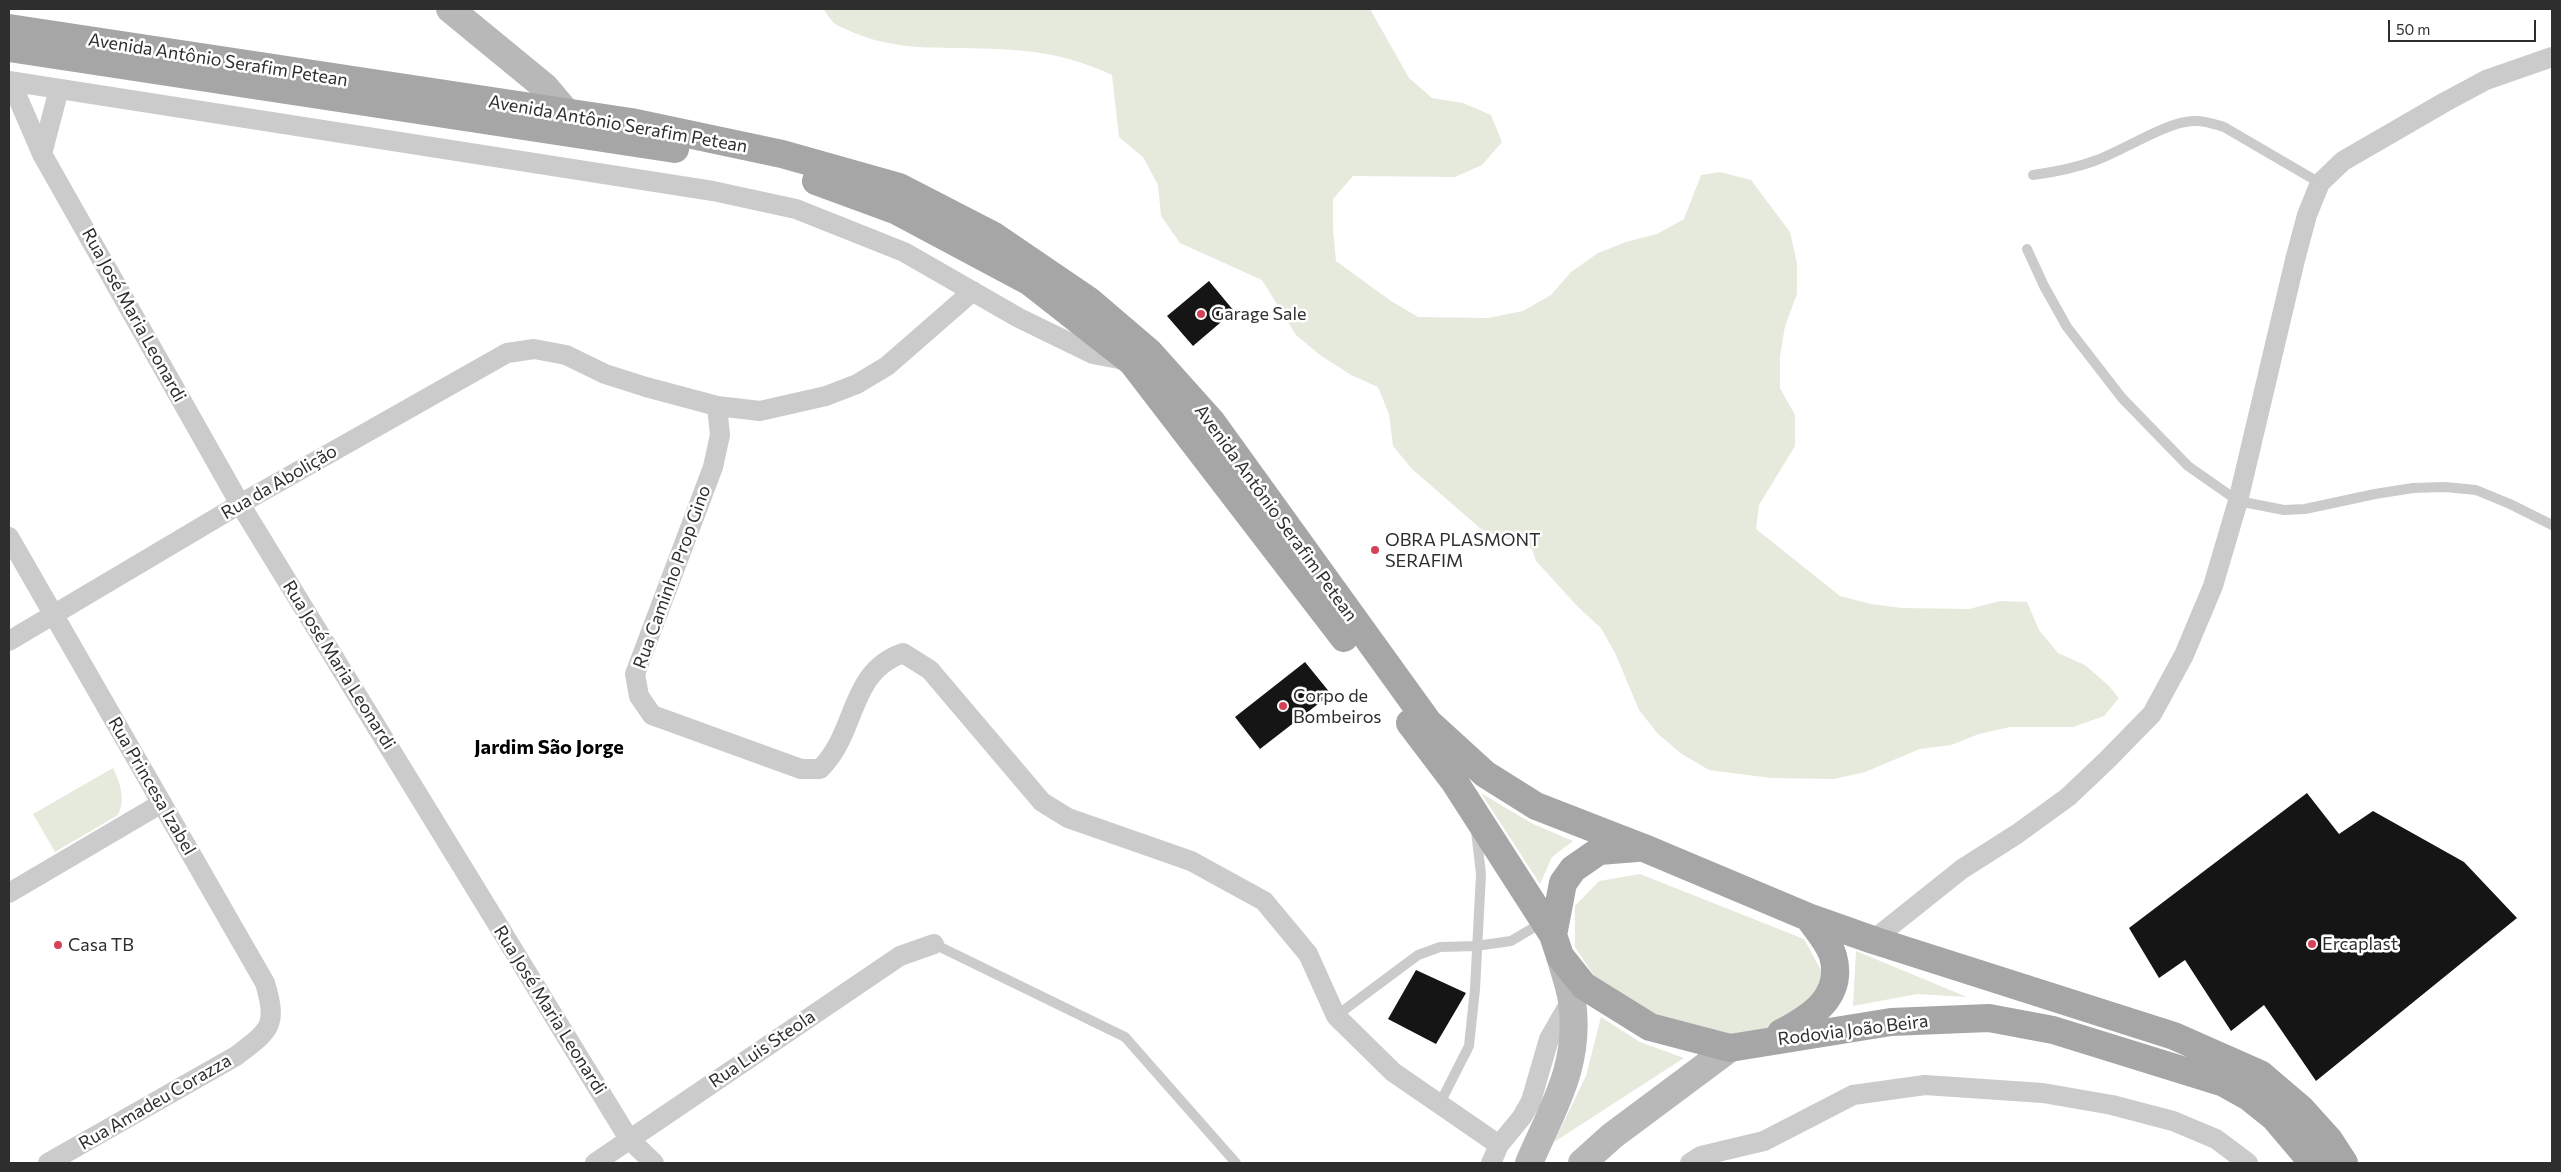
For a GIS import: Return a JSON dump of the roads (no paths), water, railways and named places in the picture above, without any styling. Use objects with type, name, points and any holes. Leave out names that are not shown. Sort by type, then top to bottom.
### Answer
[{"type":"main road","points":[[450,9],[545,87],[576,124]]},
{"type":"main road","name":"Avenida Antônio Serafim Petean","points":[[9,28],[512,105],[668,148],[800,175],[895,210],[1030,282],[1132,362],[1454,781]]},
{"type":"main road","name":"Avenida Antônio Serafim Petean","points":[[9,48],[576,124],[707,137],[782,154],[899,187],[994,236],[1088,300],[1150,353],[1211,421],[1428,722],[1485,774],[1536,806],[1644,848]]},
{"type":"main road","points":[[512,60],[518,71],[521,88],[512,105]]},
{"type":"main road","name":"Rodovia João Beira","points":[[1454,781],[1584,986],[1650,1027],[1730,1048],[1891,1022],[1988,1018],[2052,1030],[2224,1083],[2249,1097],[2274,1117],[2313,1163]]},
{"type":"main road","points":[[1529,1163],[1569,1071],[1573,1054],[1572,999],[1553,938],[1562,883],[1573,869],[1599,851],[1644,848],[1808,917],[1873,940],[2174,1036],[2260,1074],[2300,1109],[2329,1140],[2344,1163]]},
{"type":"main road","points":[[1766,1041],[1808,1020],[1829,999],[1836,975],[1833,954],[1808,917]]},
{"type":"main road","points":[[1582,1163],[1612,1136],[1730,1048]]},
{"type":"street","points":[[1873,940],[1962,869],[2017,834],[2068,797],[2152,714],[2184,655],[2213,586],[2238,501],[2279,321],[2307,215],[2320,183],[2343,162],[2486,80],[2552,57]]},
{"type":"street","points":[[10,82],[713,190],[796,208],[904,252],[1019,318],[1092,354],[1132,362]]},
{"type":"street","name":"Rua José Maria Leonardi","points":[[10,82],[42,154],[240,504],[630,1139],[654,1163]]},
{"type":"street","points":[[42,154],[58,89]]},
{"type":"street","points":[[717,406],[760,410],[826,396],[857,384],[887,366],[973,291]]},
{"type":"street","name":"Rua da Abolição","points":[[9,640],[240,504],[507,353],[534,349],[566,355],[605,374],[717,406]]},
{"type":"street","name":"Rua Caminho Prop Gino","points":[[717,406],[720,435],[713,467],[635,674],[639,696],[652,715],[801,770],[820,769],[837,750],[867,678],[887,659],[903,653],[930,670],[1042,802],[1068,818],[1191,861],[1264,900],[1308,954],[1336,1016],[1393,1072],[1499,1145]]},
{"type":"street","name":"Rua Princesa Izabel","points":[[9,537],[265,983],[273,1008],[270,1024],[260,1038]]},
{"type":"street","points":[[9,893],[162,803]]},
{"type":"street","name":"Rua Luis Steola","points":[[595,1163],[900,956],[934,944]]},
{"type":"street","points":[[1491,1163],[1499,1145],[1522,1117],[1531,1101],[1550,1039],[1572,999]]},
{"type":"street","name":"Rua Amadeu Corazza","points":[[48,1163],[236,1056],[260,1038]]},
{"type":"street","points":[[1690,1163],[1701,1156],[1764,1141],[1853,1095],[1924,1085],[2043,1093],[2112,1106],[2173,1121],[2216,1139],[2248,1163]]},
{"type":"street","points":[[1741,1163],[1764,1141]]},
{"type":"lane","points":[[2033,175],[2072,169],[2098,160],[2177,124],[2192,121],[2224,127],[2320,183]]},
{"type":"lane","points":[[2027,249],[2044,286],[2067,327],[2122,398],[2188,466],[2238,501],[2284,510],[2413,488],[2446,487],[2476,490],[2510,504],[2552,525]]},
{"type":"lane","points":[[1439,1104],[1468,1046],[1475,989],[1481,874],[1474,810]]},
{"type":"lane","points":[[1336,1016],[1418,956],[1440,947],[1476,946],[1553,938]]},
{"type":"lane","points":[[934,944],[1125,1036],[1236,1163]]},
{"type":"place","name":"Garage Sale","points":[[1201,314]]},
{"type":"place","name":"OBRA PLASMONT SERAFIM","points":[[1375,550]]},
{"type":"place","name":"Corpo de Bombeiros","points":[[1283,706]]},
{"type":"place","name":"Ercaplast","points":[[2312,944]]},
{"type":"place","name":"Casa TB","points":[[58,945]]},
{"type":"district","name":"Jardim São Jorge","points":[[549,747]]}]
